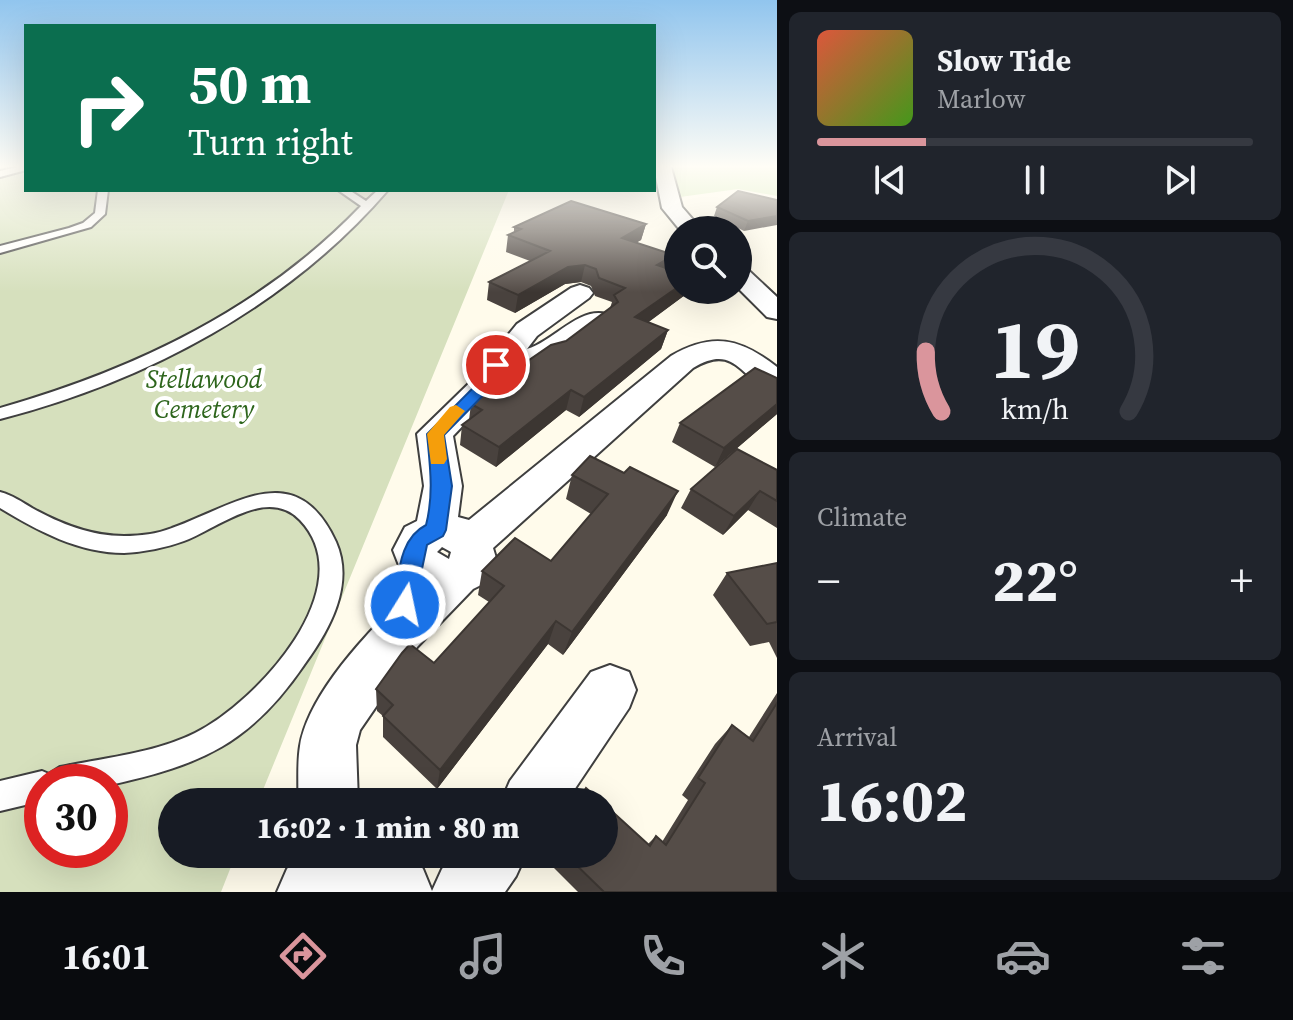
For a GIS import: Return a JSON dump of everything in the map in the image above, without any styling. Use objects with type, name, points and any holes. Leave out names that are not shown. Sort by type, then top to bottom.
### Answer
[{"type":"street","points":[[752,287],[777,311]]},
{"type":"street","points":[[448,548],[453,499],[443,486],[435,434],[512,360],[527,330],[580,293]]},
{"type":"street","points":[[512,360],[550,352],[596,320]]},
{"type":"street","points":[[328,788],[328,745],[337,717],[400,632],[448,548],[682,362],[707,349],[727,352],[756,363],[777,383]]},
{"type":"street","points":[[541,788],[610,690]]},
{"type":"street","points":[[309,892],[359,868]]},
{"type":"street","points":[[465,892],[483,868]]},
{"type":"lane","points":[[0,250],[87,225],[100,214],[101,209]]},
{"type":"lane","points":[[0,414],[56,399],[131,370],[187,341],[258,299],[288,277],[330,245],[365,209]]},
{"type":"lane","points":[[0,499],[78,537],[120,545],[174,536],[256,502],[276,500],[300,508],[313,521],[329,551],[333,573],[320,615],[274,688],[235,725],[202,744],[128,766]]},
{"type":"lane","points":[[0,796],[24,790]]},
{"type":"green space","name":"Stellawood Cemetery","points":[[0,209],[501,209],[264,788],[158,788],[158,868],[230,868],[221,892],[0,892]]},
{"type":"building","points":[[554,209],[596,209],[646,224],[622,238],[664,252],[664,261],[657,265],[664,267],[664,297],[635,317],[668,330],[584,397],[571,390],[499,447],[462,425],[482,410],[471,404],[484,391],[551,345],[566,341],[618,302],[614,295],[625,288],[599,278],[596,269],[585,265],[568,267],[518,295],[489,282],[550,251],[508,235],[521,229],[514,227]]},
{"type":"building","points":[[721,209],[777,209],[777,216],[752,220],[752,216],[737,216]]},
{"type":"building","points":[[755,368],[777,378],[777,404],[724,448],[680,423]]},
{"type":"building","points":[[737,449],[777,470],[777,501],[760,491],[734,516],[691,489]]},
{"type":"building","points":[[590,456],[624,473],[630,467],[678,491],[572,632],[556,621],[440,770],[383,716],[393,705],[376,689],[410,644],[434,663],[504,586],[482,571],[515,538],[551,561],[608,494],[572,475]]},
{"type":"building","points":[[777,563],[777,622],[767,624],[727,573]]},
{"type":"building","points":[[777,703],[777,892],[604,892],[579,868],[618,868],[618,817],[650,846],[656,836],[666,845],[705,783],[698,778],[732,725],[753,741]]},
{"type":"slow traffic","points":[[437,459],[435,434],[456,411]]},
{"type":"route","points":[[405,605],[416,545],[420,538],[436,530],[442,503],[443,486],[435,434],[503,368],[496,365]]}]
